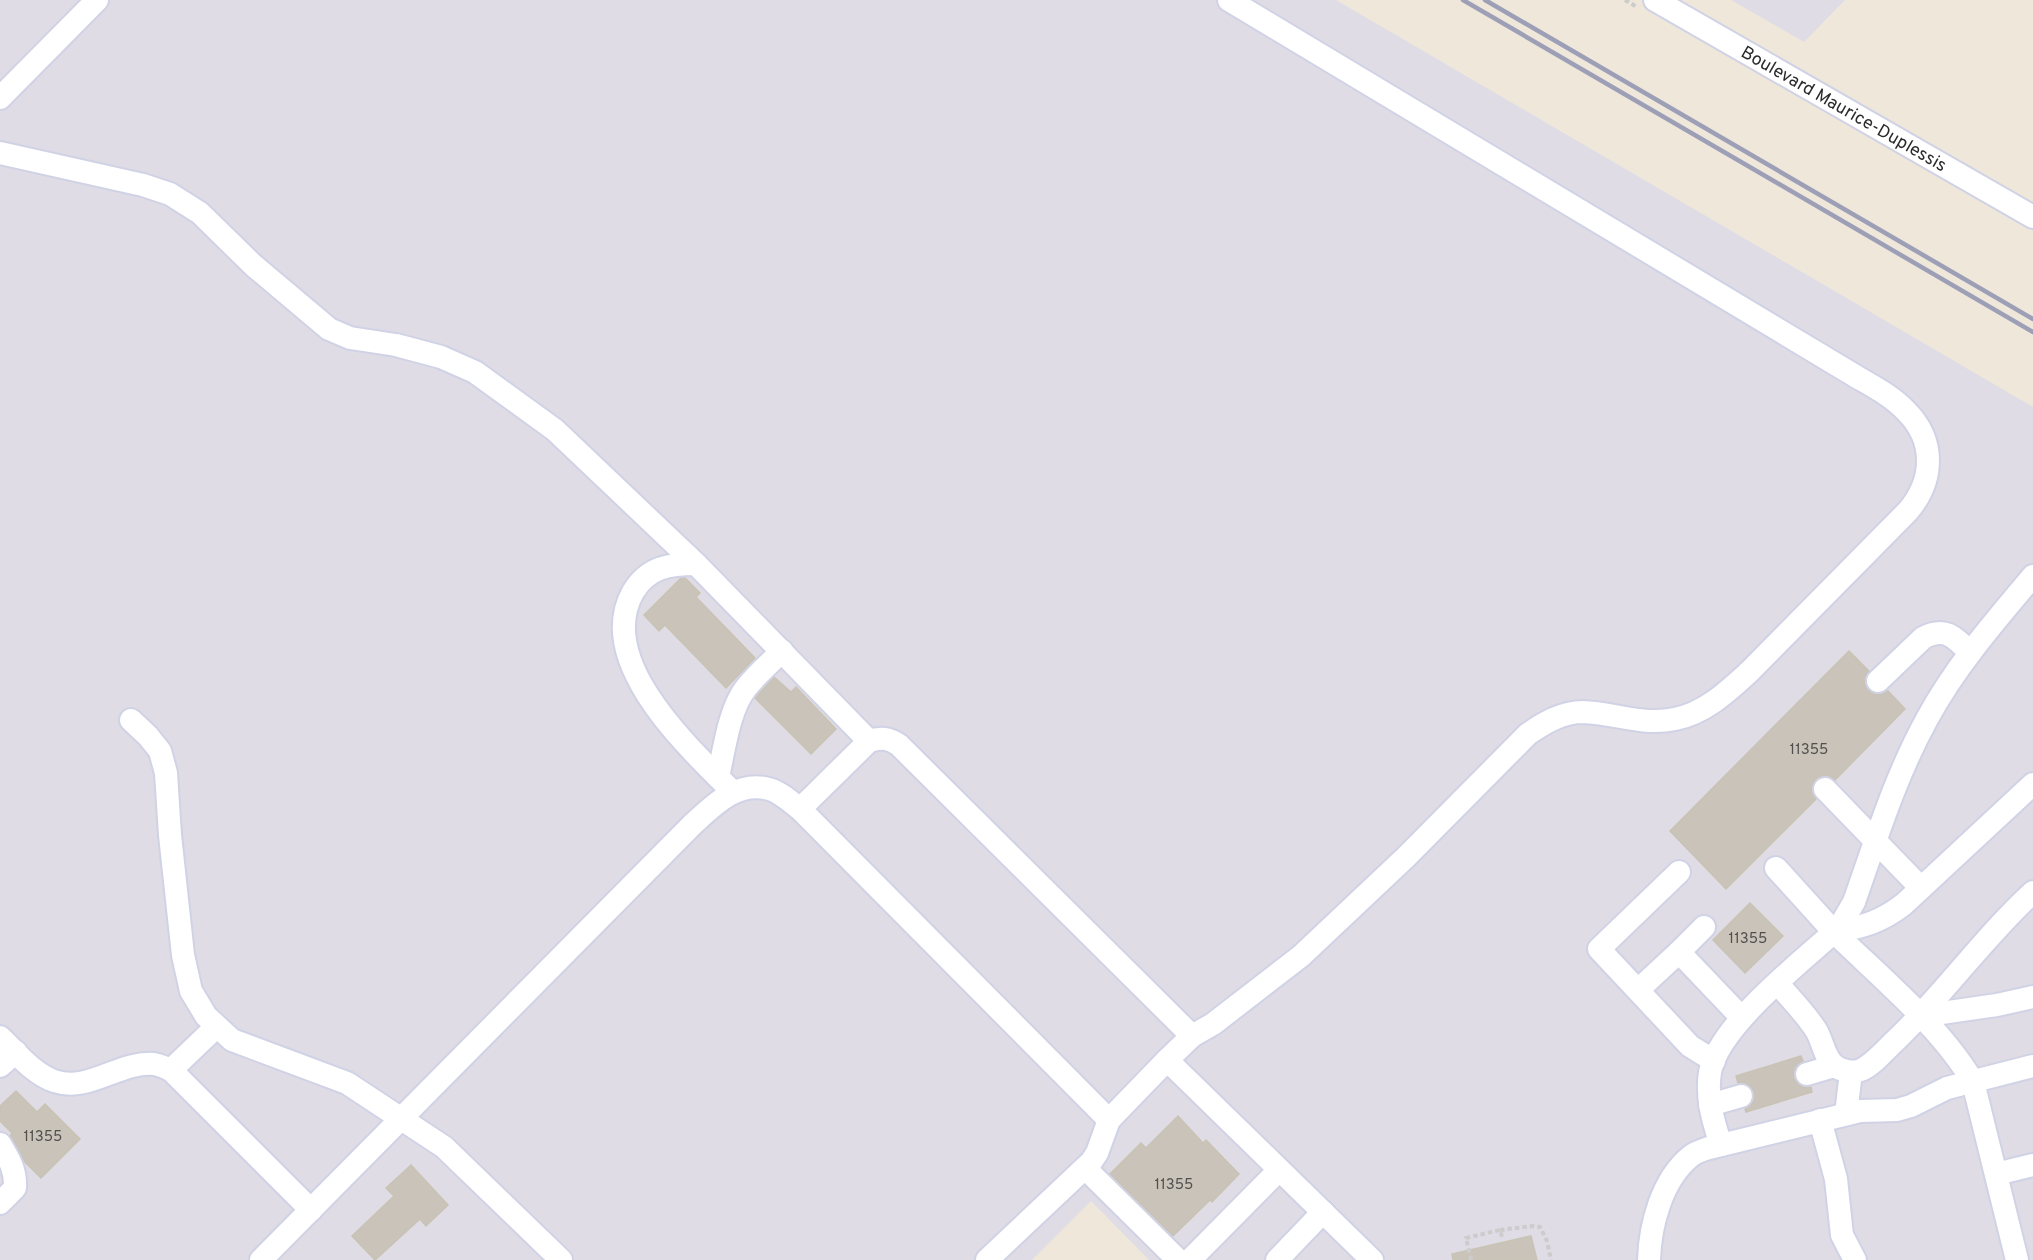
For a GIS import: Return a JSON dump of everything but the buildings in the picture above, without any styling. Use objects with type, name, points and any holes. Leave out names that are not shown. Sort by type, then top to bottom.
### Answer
[{"type":"street","points":[[0,98],[97,0]]},
{"type":"street","points":[[987,1260],[1085,1168],[1097,1153],[1110,1120],[1167,1060],[1192,1036],[1213,1024],[1301,957],[1406,857],[1528,734],[1545,722],[1581,712],[1660,722],[1696,712],[1726,692],[1749,672],[1908,511],[1918,500],[1926,482],[1929,467],[1923,436],[1908,412],[1900,405],[1229,0]]},
{"type":"street","name":"Boulevard Maurice-Duplessis","points":[[1655,0],[2033,217]]},
{"type":"street","points":[[0,153],[143,185],[170,194],[200,213],[262,273],[328,329],[350,339],[396,345],[441,357],[475,372],[555,430],[696,564],[869,741]]},
{"type":"street","points":[[696,564],[672,564],[646,576],[629,599],[624,616],[623,630],[633,666],[645,691],[663,718],[725,784],[744,789],[768,789],[783,795],[800,809],[1110,1120]]},
{"type":"street","points":[[1721,1145],[1710,1104],[1710,1081],[1718,1050],[1742,1018],[1844,921],[1854,902],[1900,773],[1927,718],[1970,653],[2033,576]]},
{"type":"street","points":[[1878,681],[1923,638],[1932,633],[1945,633],[1953,636],[1970,653]]},
{"type":"street","points":[[261,1260],[692,825],[725,784],[731,721],[740,697],[745,688],[782,651]]},
{"type":"street","points":[[131,720],[148,736],[160,752],[166,773],[183,955],[191,991],[197,1003],[216,1027],[232,1040],[347,1083],[444,1147],[561,1260]]},
{"type":"street","points":[[800,809],[869,741],[883,738],[891,740],[899,745],[1192,1036]]},
{"type":"street","points":[[1834,932],[1856,928],[1886,918],[2033,784]]},
{"type":"street","points":[[1825,789],[1921,888]]},
{"type":"street","points":[[1776,868],[1834,932],[1921,1017],[1962,1062],[1973,1082],[2017,1260]]},
{"type":"street","points":[[1679,872],[1599,949],[1690,1046],[1714,1061]]},
{"type":"street","points":[[1807,1074],[1842,1069],[1860,1071],[1874,1061],[1921,1017],[1982,944],[2033,892]]},
{"type":"street","points":[[1638,990],[1704,927]]},
{"type":"street","points":[[1679,952],[1742,1018]]},
{"type":"street","points":[[1778,984],[1814,1027],[1842,1069],[1846,1114]]},
{"type":"street","points":[[1921,1017],[2033,997]]},
{"type":"street","points":[[171,1070],[216,1027]]},
{"type":"street","points":[[5,1052],[55,1081],[76,1085],[137,1065],[156,1064],[171,1070],[311,1210]]},
{"type":"street","points":[[1167,1060],[1372,1260]]},
{"type":"street","points":[[1648,1260],[1652,1228],[1660,1204],[1668,1186],[1682,1165],[1693,1155],[1721,1145],[1846,1114],[1904,1108],[1947,1088],[2033,1066]]},
{"type":"street","points":[[1710,1104],[1741,1095]]},
{"type":"street","points":[[1820,1120],[1836,1179],[1842,1235],[1855,1260]]},
{"type":"street","points":[[0,1144],[16,1175],[15,1188],[0,1203]]},
{"type":"street","points":[[1996,1174],[2033,1165]]},
{"type":"street","points":[[1085,1168],[1178,1260]]},
{"type":"street","points":[[1190,1260],[1280,1170]]},
{"type":"street","points":[[1277,1260],[1323,1212]]},
{"type":"path","points":[[1471,1260],[1466,1238],[1500,1230],[1533,1226],[1540,1227],[1547,1241],[1551,1260]]},
{"type":"path","points":[[1500,1230],[1502,1237]]},
{"type":"shaded area","points":[[0,0],[1336,0],[2033,407],[2033,1260],[1149,1260],[1091,1201],[1032,1260],[0,1260]]},
{"type":"shaded area","points":[[1731,0],[1845,0],[1804,42]]},
{"type":"railway","points":[[1463,0],[2033,332]]},
{"type":"railway","points":[[1485,0],[2033,319]]}]
